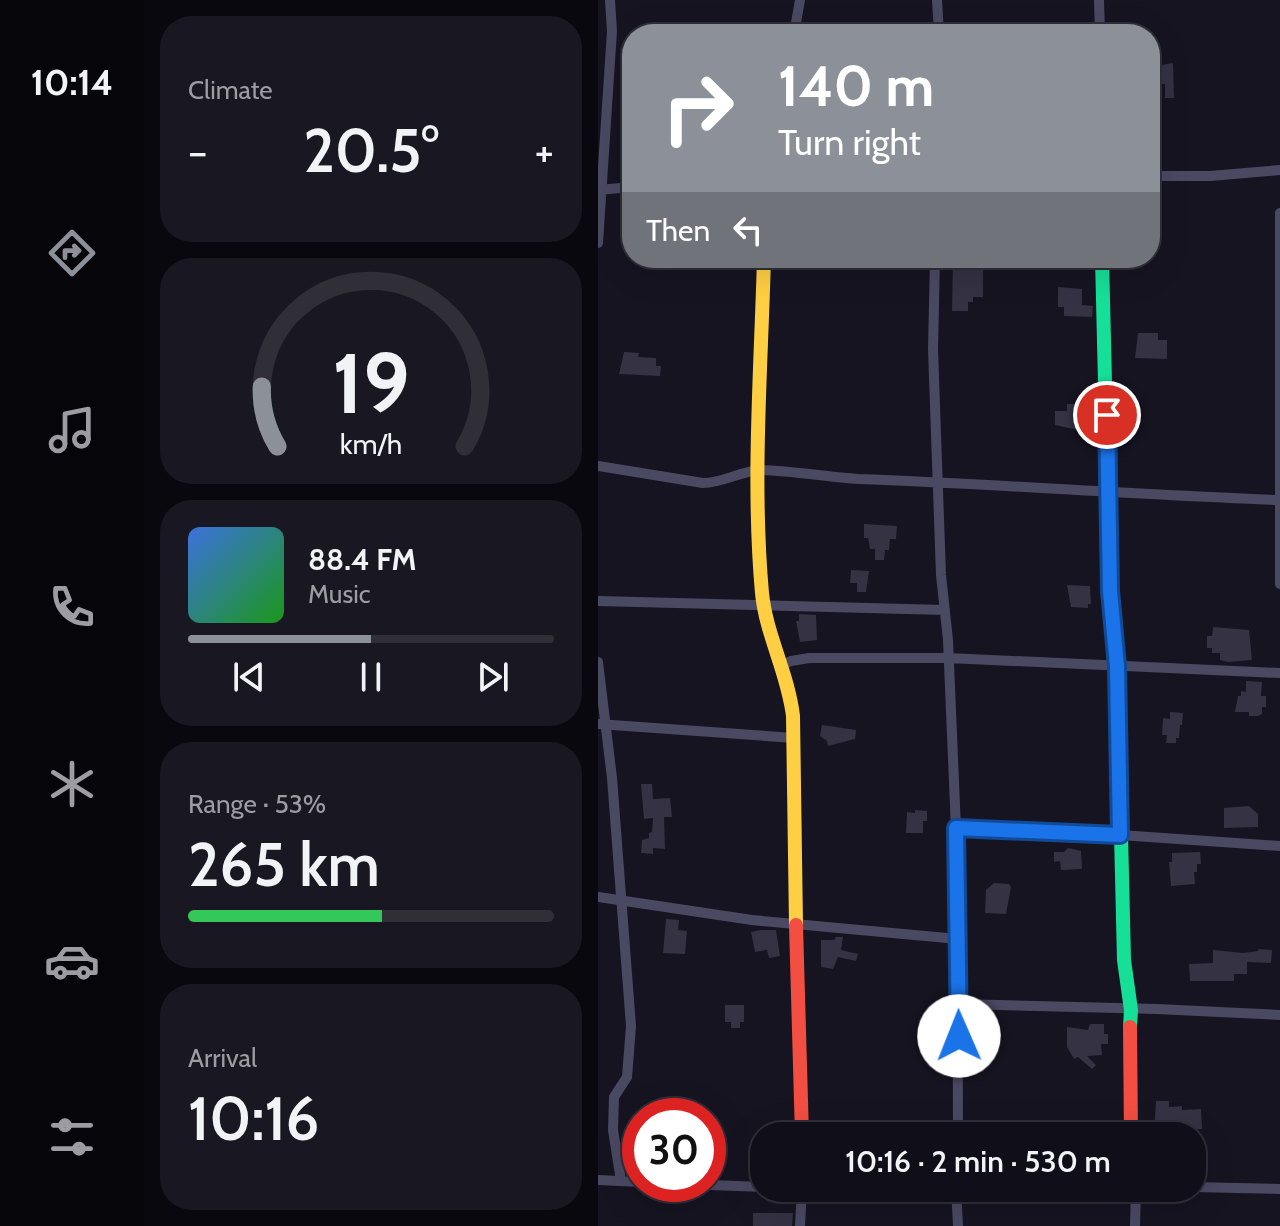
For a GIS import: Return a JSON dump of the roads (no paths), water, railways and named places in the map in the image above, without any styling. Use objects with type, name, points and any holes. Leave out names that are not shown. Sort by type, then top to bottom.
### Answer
[{"type":"street","points":[[598,243],[599,190],[612,31],[610,0]]},
{"type":"street","points":[[796,24],[800,0]]},
{"type":"street","points":[[937,0],[938,24]]},
{"type":"street","points":[[1099,0],[1100,24]]},
{"type":"street","points":[[1160,176],[1210,176],[1280,170]]},
{"type":"street","points":[[599,190],[622,188]]},
{"type":"street","points":[[1280,213],[1280,584]]},
{"type":"street","points":[[764,268],[759,470],[763,606],[790,690],[794,738],[793,818],[802,1122]]},
{"type":"street","points":[[935,268],[933,349],[956,828],[958,1122]]},
{"type":"street","points":[[1102,268],[1110,591],[1117,666],[1124,960],[1131,1010],[1128,1046],[1131,1122]]},
{"type":"street","points":[[598,466],[703,483],[718,482],[759,470],[855,478],[1279,500]]},
{"type":"street","points":[[598,601],[945,610]]},
{"type":"street","points":[[782,665],[809,658],[948,658],[1280,673]]},
{"type":"street","points":[[598,662],[631,1026],[627,1077],[614,1097],[613,1130],[621,1181],[598,1180]]},
{"type":"street","points":[[602,724],[794,738]]},
{"type":"street","points":[[956,828],[1280,846]]},
{"type":"street","points":[[598,897],[796,924],[958,939]]},
{"type":"street","points":[[958,1004],[1280,1015]]},
{"type":"street","points":[[726,1186],[750,1186]]},
{"type":"street","points":[[1206,1187],[1280,1189]]},
{"type":"street","points":[[800,1226],[801,1202]]},
{"type":"street","points":[[957,1202],[958,1226]]},
{"type":"street","points":[[1135,1226],[1136,1202]]}]
